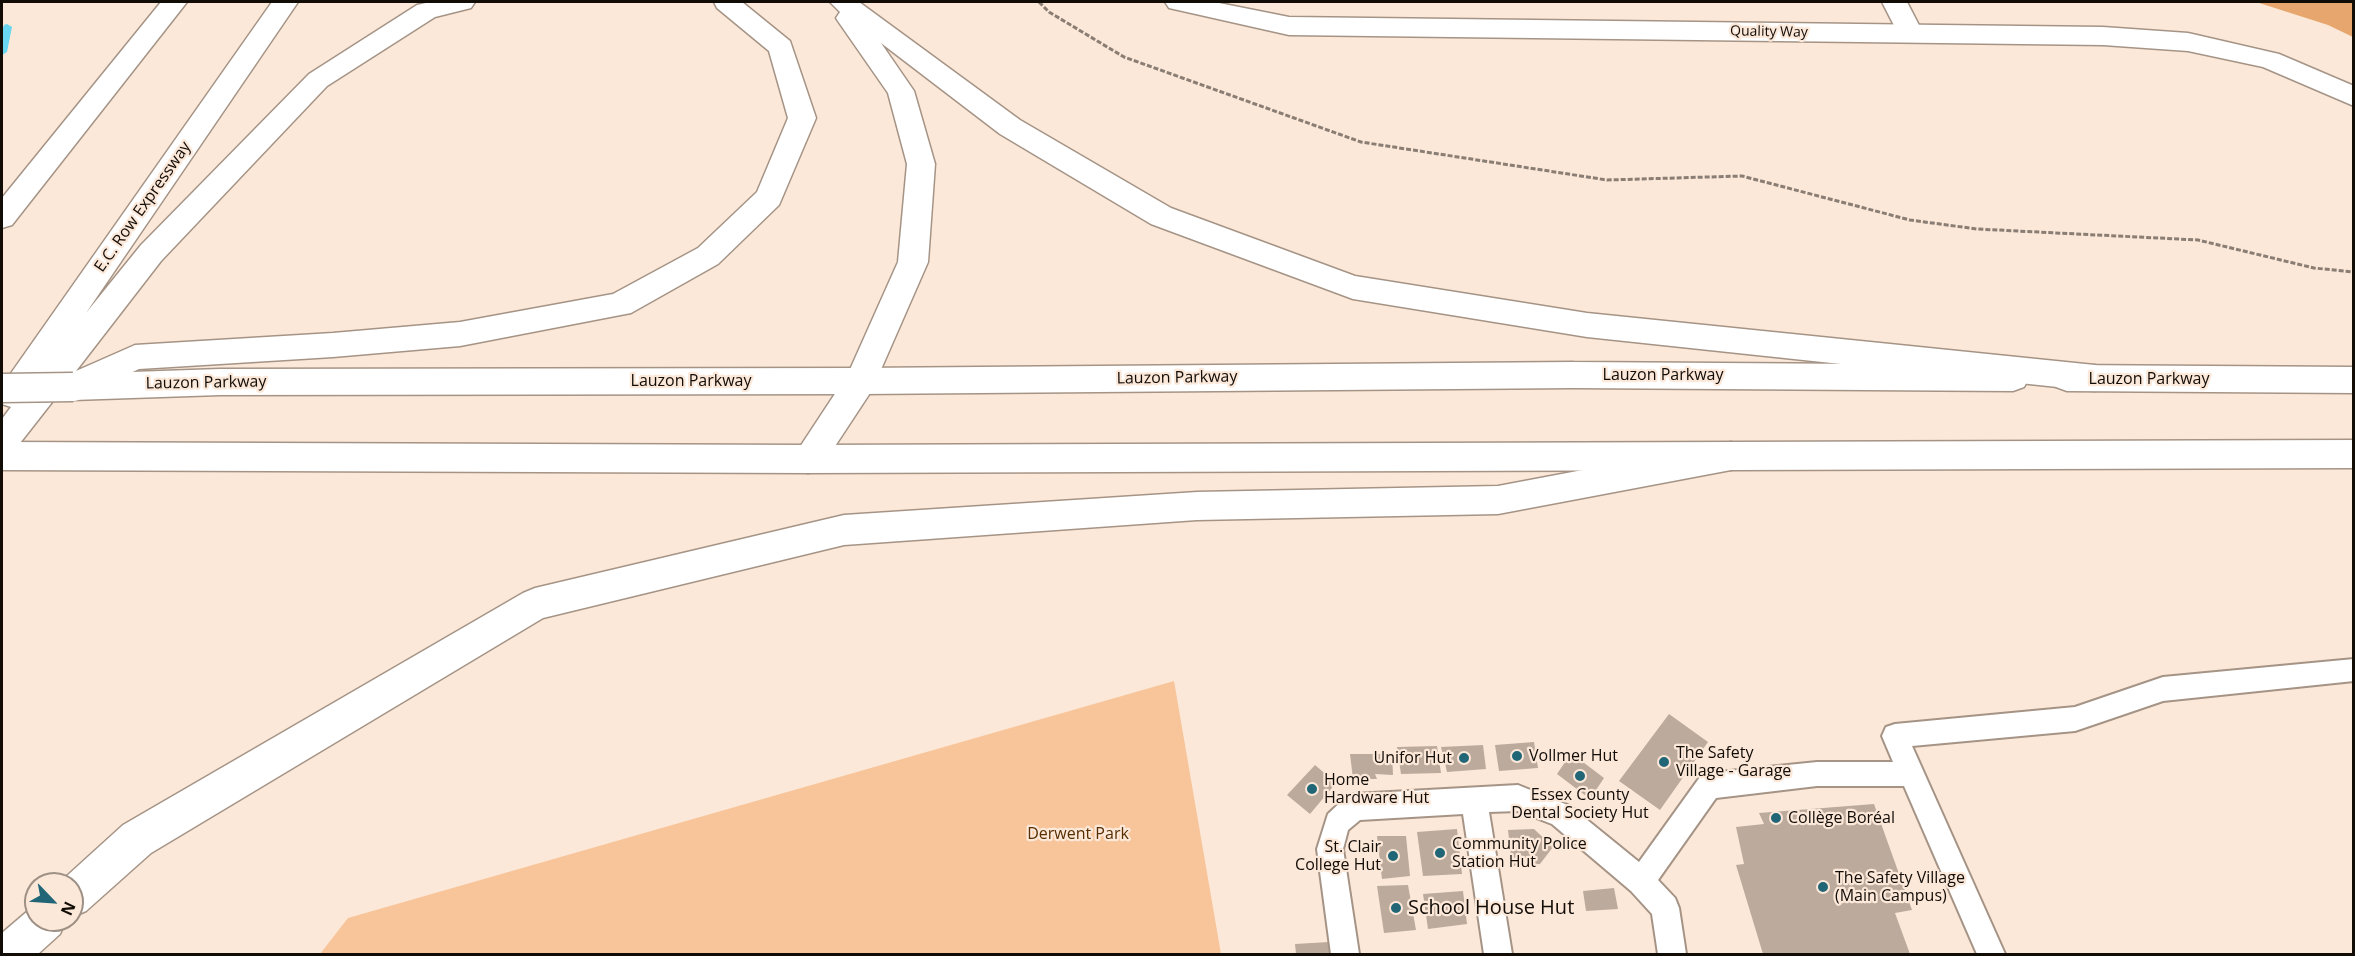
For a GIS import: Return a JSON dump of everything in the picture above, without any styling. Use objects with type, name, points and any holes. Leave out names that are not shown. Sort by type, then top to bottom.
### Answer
[{"type":"main road","points":[[2,217],[174,2]]},
{"type":"main road","name":"E.C. Row Expressway","points":[[2,412],[285,2]]},
{"type":"main road","points":[[2,442],[152,253],[318,80],[426,10],[462,2]]},
{"type":"main road","points":[[73,387],[135,357],[460,334],[620,305],[708,256],[769,198],[802,118],[781,47],[726,2]]},
{"type":"main road","points":[[808,459],[861,381],[913,262],[921,164],[901,91],[837,2]]},
{"type":"main road","points":[[843,2],[1010,126],[1161,216],[1353,286],[1587,325],[2095,378]]},
{"type":"main road","name":"Quality Way","points":[[1178,2],[1289,26],[2103,36],[2188,42],[2270,60],[2354,97]]},
{"type":"main road","points":[[1895,2],[1910,33]]},
{"type":"main road","name":"Lauzon Parkway","points":[[2,388],[220,382],[861,381],[1561,375],[2354,381]]},
{"type":"main road","points":[[2,456],[808,459],[2354,454]]},
{"type":"main road","points":[[84,886],[137,838],[535,604],[844,530],[1197,506],[1498,500],[1731,456]]},
{"type":"main road","points":[[8,954],[33,932]]},
{"type":"lane","points":[[1991,954],[1895,736],[2075,719],[2163,689],[2354,670]]},
{"type":"lane","points":[[1641,881],[1709,786],[1816,774],[1912,774]]},
{"type":"lane","points":[[1345,954],[1330,849],[1337,823],[1354,807],[1518,798],[1561,815],[1641,881],[1665,908],[1672,954]]},
{"type":"lane","points":[[1474,801],[1498,954]]},
{"type":"path","points":[[1039,2],[1049,12],[1124,57],[1361,142],[1607,180],[1742,176],[1910,220],[1977,229],[2198,240],[2314,268],[2354,272]]},
{"type":"green space","name":"Derwent Park","points":[[1174,681],[1221,954],[320,954],[348,918]]},
{"type":"shaded area","points":[[2256,2],[2353,2],[2353,37],[2328,25]]},
{"type":"building","name":"The Safety Village - Garage","points":[[1669,714],[1708,742],[1660,810],[1619,781]]},
{"type":"building","name":"Vollmer Hut","points":[[1534,742],[1538,768],[1499,771],[1495,745]]},
{"type":"building","name":"Unifor Hut","points":[[1483,745],[1486,769],[1447,772],[1441,747]]},
{"type":"building","points":[[1437,746],[1441,773],[1401,774],[1397,747]]},
{"type":"building","name":"Essex County Dental Society Hut","points":[[1571,753],[1604,778],[1590,799],[1557,774]]},
{"type":"building","points":[[1350,754],[1392,754],[1393,775],[1375,774],[1377,779],[1353,779]]},
{"type":"building","name":"Home Hardware Hut","points":[[1315,765],[1336,783],[1310,814],[1287,795]]},
{"type":"building","name":"The Safety Village (Main Campus)","points":[[1874,804],[1912,910],[1895,913],[1910,954],[1763,954],[1736,865],[1744,864],[1736,827],[1764,824],[1759,813]]},
{"type":"building","name":"Community Police Station Hut","points":[[1457,829],[1462,874],[1423,876],[1417,832]]},
{"type":"building","points":[[1534,829],[1553,847],[1540,864],[1512,866],[1508,830]]},
{"type":"building","name":"St. Clair College Hut","points":[[1377,836],[1406,836],[1410,876],[1382,879]]},
{"type":"building","name":"School House Hut","points":[[1408,885],[1416,930],[1384,933],[1377,886]]},
{"type":"building","points":[[1614,888],[1618,909],[1586,911],[1583,891]]},
{"type":"building","points":[[1463,891],[1467,924],[1428,929],[1423,894]]},
{"type":"building","points":[[1329,942],[1330,954],[1296,954],[1295,944]]},
{"type":"waterway","points":[[2,52],[7,27]]},
{"type":"place","name":"Vollmer Hut","points":[[1517,756]]},
{"type":"place","name":"Unifor Hut","points":[[1464,758]]},
{"type":"place","name":"The Safety Village - Garage","points":[[1664,762]]},
{"type":"place","name":"Essex County Dental Society Hut","points":[[1580,776]]},
{"type":"place","name":"Home Hardware Hut","points":[[1312,789]]},
{"type":"place","name":"Collège Boréal","points":[[1776,818]]},
{"type":"place","name":"Community Police Station Hut","points":[[1440,853]]},
{"type":"place","name":"St. Clair College Hut","points":[[1393,856]]},
{"type":"place","name":"The Safety Village (Main Campus)","points":[[1823,887]]},
{"type":"place","name":"School House Hut","points":[[1396,908]]}]
